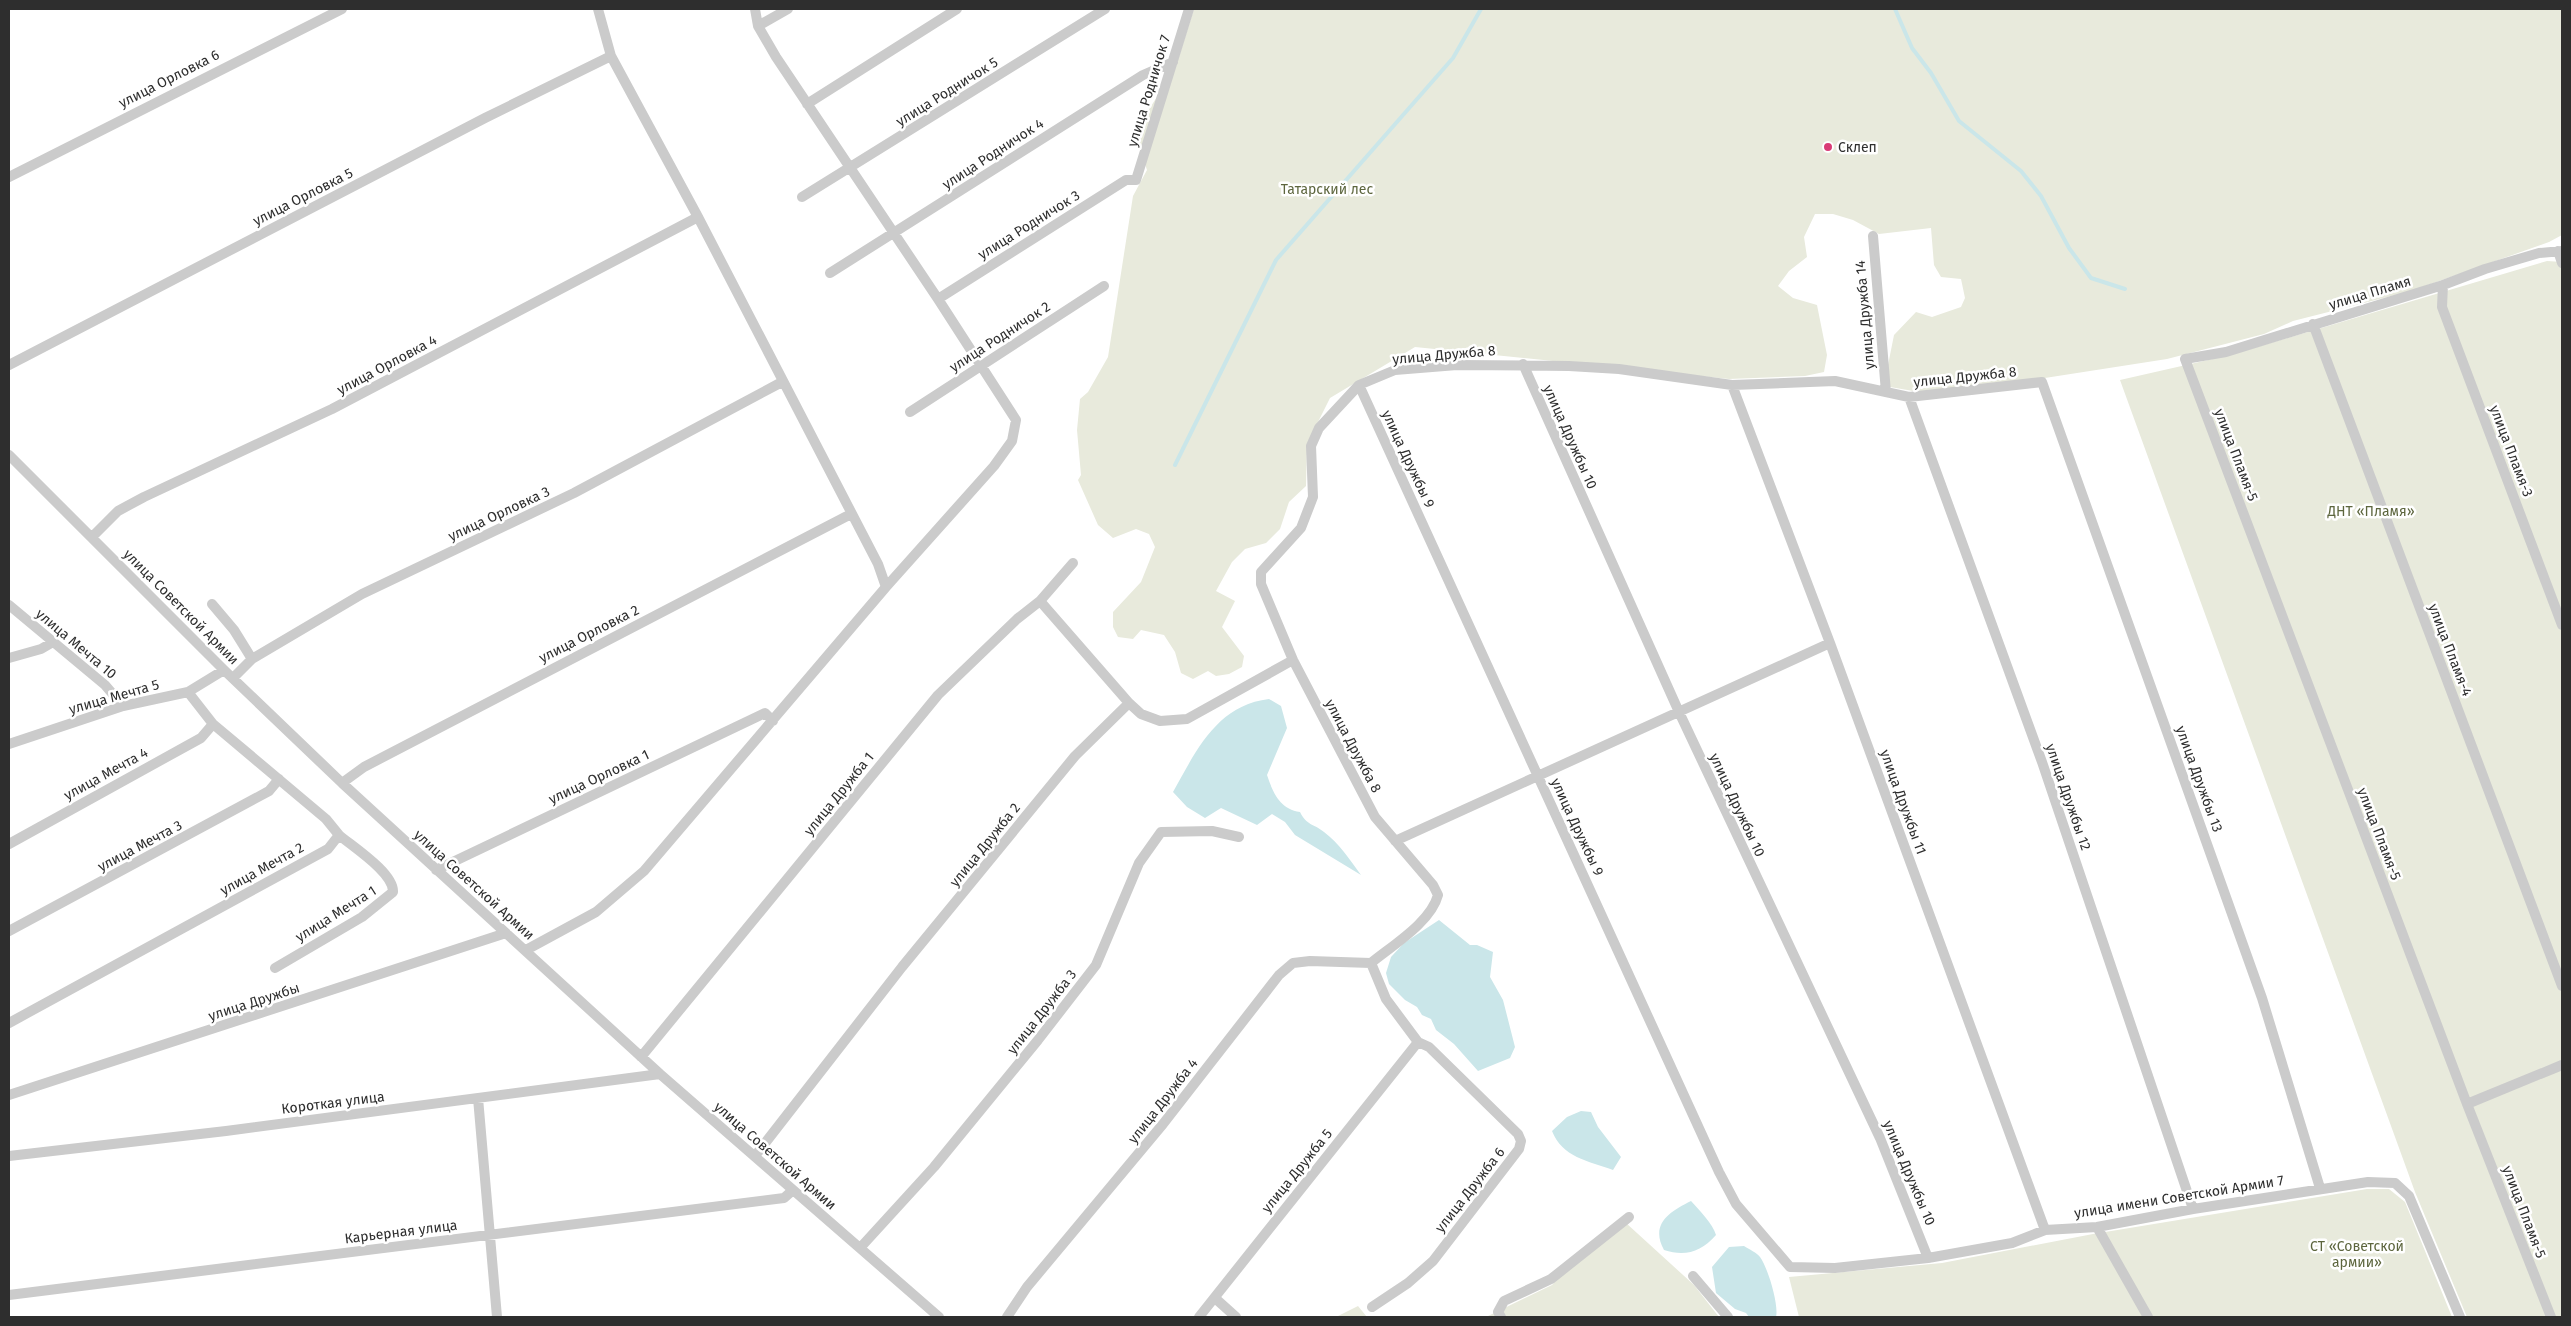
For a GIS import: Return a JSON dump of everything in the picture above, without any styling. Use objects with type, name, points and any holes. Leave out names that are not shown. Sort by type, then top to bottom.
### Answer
[{"type":"street","name":"улица Орловка 6","points":[[9,176],[342,9]]},
{"type":"street","points":[[598,9],[611,56],[698,217],[878,564],[886,587]]},
{"type":"street","points":[[526,950],[596,912],[644,871],[774,721],[886,587],[994,466],[1012,441],[1016,420],[938,299],[807,104],[758,26],[754,9]]},
{"type":"street","points":[[758,26],[788,9]]},
{"type":"street","points":[[807,104],[957,9]]},
{"type":"street","name":"улица Родничок 5","points":[[802,197],[851,169],[1105,9]]},
{"type":"street","name":"улица Родничок 7","points":[[1136,180],[1189,9]]},
{"type":"street","name":"улица Орловка 5","points":[[9,365],[485,118],[611,56]]},
{"type":"street","name":"улица Родничок 4","points":[[830,273],[1143,75],[1173,62]]},
{"type":"street","name":"улица Родничок 3","points":[[938,299],[1126,180],[1136,180]]},
{"type":"street","name":"улица Орловка 4","points":[[92,537],[118,511],[144,497],[332,409],[698,217]]},
{"type":"street","name":"улица Дружба 14","points":[[1873,236],[1886,392]]},
{"type":"street","points":[[2560,251],[2562,263]]},
{"type":"street","name":"улица Пламя","points":[[2185,359],[2226,352],[2443,285],[2485,269],[2539,253],[2560,251]]},
{"type":"street","name":"улица Пламя-3","points":[[2443,285],[2442,306],[2562,625]]},
{"type":"street","name":"улица Родничок 2","points":[[910,412],[1104,286]]},
{"type":"street","name":"улица Пламя-4","points":[[2312,324],[2562,986]]},
{"type":"street","name":"улица Пламя-5","points":[[2185,359],[2467,1104],[2551,1317]]},
{"type":"street","name":"улица Дружба 8","points":[[1371,963],[1428,916],[1435,905],[1438,895],[1375,818],[1292,660],[1261,584],[1261,572],[1284,544],[1301,528],[1313,497],[1311,446],[1319,428],[1359,385],[1395,370],[1457,365],[1523,364],[1619,369],[1732,385],[1835,382],[1909,397],[2042,382]]},
{"type":"street","name":"улица Дружбы 10","points":[[1523,364],[1679,712],[1880,1138],[1928,1258]]},
{"type":"street","name":"улица Орловка 3","points":[[233,678],[252,659],[362,594],[574,493],[782,382]]},
{"type":"street","name":"улица Дружбы 13","points":[[2042,382],[2262,998],[2320,1188]]},
{"type":"street","name":"улица Дружбы 9","points":[[1359,385],[1720,1172],[1736,1204],[1790,1267]]},
{"type":"street","name":"улица Дружбы 11","points":[[1732,385],[1830,643],[2045,1230]]},
{"type":"street","name":"улица Дружбы 12","points":[[1909,397],[2042,762],[2193,1208]]},
{"type":"street","name":"улица Советской Армии","points":[[9,455],[224,670],[342,783],[660,1074],[939,1317]]},
{"type":"street","name":"улица Орловка 2","points":[[342,783],[364,767],[851,514]]},
{"type":"street","name":"улица Дружба 1","points":[[641,1057],[938,695],[1017,619],[1040,601],[1073,563]]},
{"type":"street","points":[[1040,601],[1129,703],[1141,714],[1160,721],[1187,719],[1292,660]]},
{"type":"street","points":[[212,604],[234,630],[252,659]]},
{"type":"street","name":"улица Мечта 10","points":[[9,605],[105,685],[123,706]]},
{"type":"street","points":[[9,658],[41,649],[53,642]]},
{"type":"street","points":[[1395,842],[1830,643]]},
{"type":"street","name":"улица Мечта 5","points":[[9,744],[123,706],[188,692],[224,670]]},
{"type":"street","points":[[188,692],[213,724],[326,819],[339,835]]},
{"type":"street","name":"улица Дружба 2","points":[[755,1156],[902,967],[1075,756],[1129,703]]},
{"type":"street","name":"улица Орловка 1","points":[[436,870],[765,714],[774,721]]},
{"type":"street","name":"улица Мечта 4","points":[[9,844],[201,738],[213,724]]},
{"type":"street","name":"улица Мечта 3","points":[[9,931],[269,791],[279,779]]},
{"type":"street","name":"улица Дружба 3","points":[[860,1248],[934,1167],[1038,1040],[1096,965],[1139,863],[1161,832],[1212,831],[1239,837]]},
{"type":"street","name":"улица Мечта 1","points":[[274,968],[362,918],[393,892],[393,886],[386,875],[339,835]]},
{"type":"street","name":"улица Мечта 2","points":[[9,1023],[328,849],[339,835]]},
{"type":"street","name":"улица Дружбы","points":[[9,1095],[506,933]]},
{"type":"street","name":"улица Дружба 4","points":[[1007,1317],[1027,1287],[1163,1124],[1279,975],[1293,963],[1371,963]]},
{"type":"street","points":[[1371,963],[1386,999],[1418,1042]]},
{"type":"street","name":"улица Дружба 5","points":[[1199,1317],[1216,1299],[1276,1219],[1418,1042]]},
{"type":"street","name":"улица Дружба 6","points":[[1372,1307],[1408,1283],[1433,1261],[1519,1149],[1522,1141],[1518,1134],[1429,1047],[1418,1042]]},
{"type":"street","points":[[2467,1104],[2562,1065]]},
{"type":"street","name":"Короткая улица","points":[[9,1156],[660,1074]]},
{"type":"street","points":[[478,1098],[497,1317]]},
{"type":"street","name":"улица имени Советской Армии 7","points":[[1790,1267],[1835,1268],[1928,1258],[2012,1243],[2045,1230],[2097,1227],[2193,1208],[2320,1188],[2368,1182],[2395,1183],[2409,1196],[2460,1317]]},
{"type":"street","name":"Карьерная улица","points":[[9,1295],[784,1198],[794,1190]]},
{"type":"street","points":[[1501,1317],[1498,1312],[1504,1301],[1551,1279],[1628,1217]]},
{"type":"street","points":[[2097,1227],[2148,1317]]},
{"type":"street","points":[[1693,1276],[1728,1317]]},
{"type":"street","points":[[1216,1299],[1236,1317]]},
{"type":"green space","name":"Татарский лес","points":[[1194,9],[2562,9],[2562,235],[2549,242],[2411,291],[2293,321],[2264,334],[2167,359],[1981,388],[1919,392],[1890,387],[1886,375],[1894,335],[1916,312],[1932,317],[1961,307],[1965,298],[1961,279],[1941,277],[1934,265],[1931,228],[1879,234],[1853,220],[1833,214],[1815,214],[1804,237],[1807,257],[1789,271],[1778,286],[1793,298],[1817,305],[1827,355],[1824,372],[1805,376],[1729,379],[1415,347],[1330,398],[1307,444],[1306,486],[1289,502],[1280,529],[1266,543],[1245,549],[1232,562],[1216,591],[1235,601],[1222,627],[1244,656],[1242,667],[1229,674],[1216,676],[1208,671],[1193,679],[1181,673],[1175,652],[1164,635],[1141,630],[1133,639],[1118,637],[1113,627],[1113,612],[1141,582],[1155,547],[1149,534],[1136,529],[1113,538],[1098,525],[1078,480],[1081,475],[1077,430],[1080,399],[1088,392],[1108,357],[1133,196],[1147,170],[1136,137],[1144,117],[1175,69]]},
{"type":"green space","name":"ДНТ «Пламя»","points":[[2547,261],[2562,262],[2562,1317],[2467,1317],[2415,1192],[2120,380],[2230,355]]},
{"type":"green space","name":"СТ «Советской армии»","points":[[2367,1189],[2389,1189],[2405,1202],[2452,1317],[1799,1317],[1789,1277],[1942,1263],[2093,1234]]},
{"type":"green space","points":[[1626,1223],[1694,1285],[1719,1317],[1471,1317],[1488,1316],[1552,1285],[1564,1272]]},
{"type":"green space","points":[[1358,1306],[1367,1317],[1337,1317],[1338,1316]]},
{"type":"water","points":[[1269,699],[1281,706],[1287,728],[1267,775],[1275,794],[1282,804],[1300,812],[1308,822],[1335,841],[1361,875],[1295,835],[1285,822],[1272,814],[1257,825],[1221,808],[1205,818],[1187,807],[1173,792],[1200,746],[1222,720],[1235,710],[1251,703]]},
{"type":"water","points":[[1439,920],[1470,945],[1477,945],[1493,952],[1490,977],[1503,1000],[1515,1047],[1510,1058],[1478,1071],[1454,1044],[1436,1030],[1431,1019],[1422,1015],[1417,1007],[1405,1000],[1389,984],[1386,973],[1391,957],[1404,943]]},
{"type":"water","points":[[1581,1111],[1591,1112],[1598,1127],[1621,1157],[1613,1170],[1577,1157],[1562,1147],[1556,1140],[1552,1131],[1567,1117]]},
{"type":"water","points":[[1691,1201],[1709,1222],[1716,1235],[1704,1246],[1692,1252],[1679,1253],[1664,1250],[1659,1233],[1664,1220],[1669,1214]]},
{"type":"water","points":[[1744,1246],[1757,1254],[1763,1262],[1776,1304],[1776,1317],[1749,1317],[1746,1313],[1735,1309],[1716,1293],[1712,1267],[1729,1247]]},
{"type":"waterway","points":[[1175,465],[1276,260],[1453,58],[1481,9]]},
{"type":"waterway","points":[[1895,9],[1912,48],[1931,73],[1959,121],[2021,171],[2041,196],[2069,248],[2091,278],[2125,289]]},
{"type":"place","name":"Склеп","points":[[1828,147]]}]
